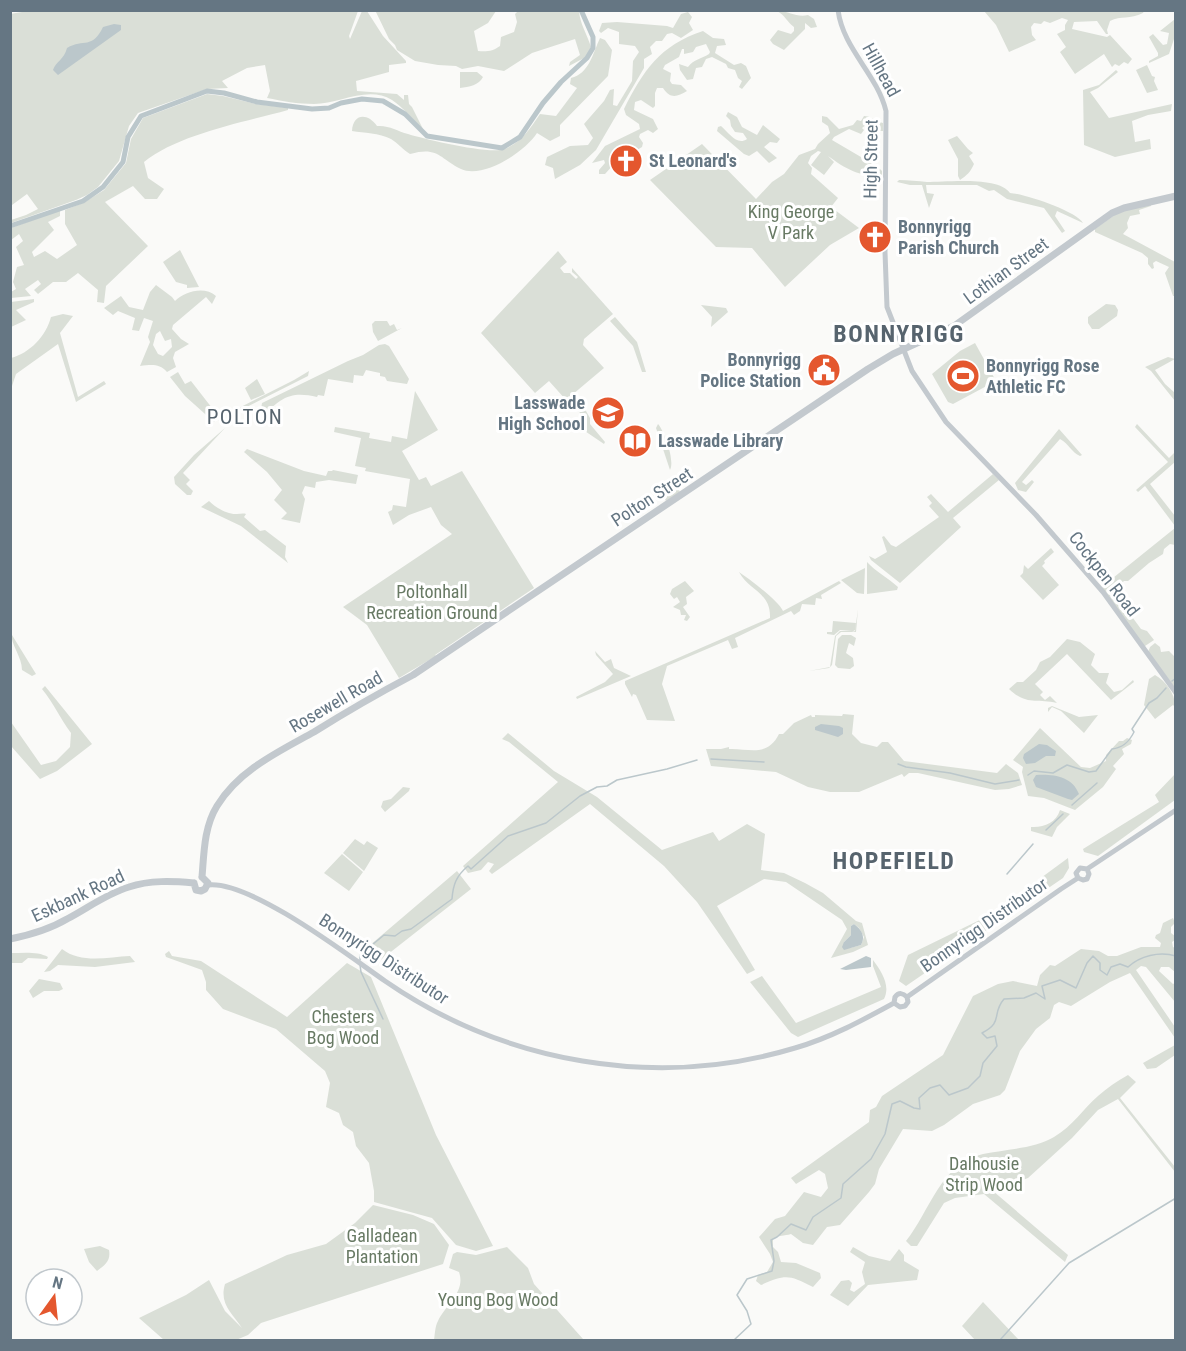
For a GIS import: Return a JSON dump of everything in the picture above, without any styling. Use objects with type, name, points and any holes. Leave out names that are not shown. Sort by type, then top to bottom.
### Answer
[{"type":"main road","name":"Hillhead","points":[[838,10],[844,34],[882,97],[886,111]]},
{"type":"main road","name":"High Street","points":[[886,111],[885,252],[886,300],[889,314],[916,379],[940,414],[1002,478]]},
{"type":"main road","name":"Lothian Street","points":[[903,350],[954,326],[1100,221],[1121,209],[1176,196]]},
{"type":"main road","name":"Polton Street","points":[[538,590],[868,369],[903,350]]},
{"type":"main road","name":"Cockpen Road","points":[[1002,478],[1102,592],[1176,693]]},
{"type":"main road","name":"Rosewell Road","points":[[202,877],[205,841],[212,816],[229,790],[247,772],[413,675],[538,590]]},
{"type":"main road","name":"Bonnyrigg Distributor","points":[[1078,878],[1078,870],[1087,869],[1141,831],[1176,810]]},
{"type":"main road","name":"Bonnyrigg Distributor","points":[[1078,878],[1087,879],[1089,874],[1087,869]]},
{"type":"main road","points":[[194,883],[196,879],[202,877],[208,885]]},
{"type":"main road","name":"Bonnyrigg Distributor","points":[[907,997],[1078,878]]},
{"type":"main road","name":"Eskbank Road","points":[[10,939],[52,927],[105,897],[128,887],[171,881],[194,883],[196,890],[201,891],[208,885]]},
{"type":"main road","name":"Bonnyrigg Distributor","points":[[208,885],[241,892],[276,909],[338,946],[406,994],[444,1016],[497,1040],[550,1056],[640,1068],[679,1068],[727,1063],[796,1048],[861,1021],[894,1003]]},
{"type":"main road","name":"Bonnyrigg Distributor","points":[[894,1003],[898,994],[902,993],[907,997]]},
{"type":"main road","name":"Bonnyrigg Distributor","points":[[894,1003],[898,1007],[903,1007],[907,1004],[907,997]]},
{"type":"green space","points":[[34,10],[358,11],[350,39],[362,11],[367,11],[383,36],[406,63],[389,65],[389,72],[356,81],[357,91],[397,94],[404,100],[404,95],[408,95],[409,104],[423,129],[392,100],[373,94],[314,104],[267,98],[270,91],[265,65],[247,68],[222,81],[228,88],[207,89],[138,113],[129,126],[119,161],[98,187],[76,200],[11,223],[11,220],[38,209],[27,194],[11,204],[10,14]]},
{"type":"green space","points":[[375,10],[496,11],[488,23],[474,31],[478,51],[497,48],[500,46],[501,37],[514,32],[517,22],[515,14],[518,11],[579,11],[591,47],[586,57],[569,66],[570,62],[580,55],[575,39],[532,53],[504,71],[478,66],[462,69],[456,66],[438,65],[415,61],[397,50]]},
{"type":"green space","points":[[777,11],[808,15],[814,19],[817,27],[811,28],[805,23],[805,29],[784,50],[770,40],[778,30],[791,34],[794,27]]},
{"type":"green space","points":[[984,11],[1144,11],[1138,15],[1110,21],[1108,34],[1097,21],[1074,22],[1072,29],[1107,37],[1110,35],[1132,59],[1128,64],[1124,62],[1112,67],[1104,54],[1075,74],[1060,52],[1066,47],[1057,34],[1065,30],[1068,20],[1062,18],[1050,23],[1044,21],[1041,24],[1034,23],[1031,27],[1032,35],[1036,40],[1009,52],[996,25]]},
{"type":"green space","points":[[688,12],[692,17],[689,23],[693,30],[681,38],[672,33],[667,34],[662,41],[656,41],[650,47],[652,54],[644,59],[644,68],[596,150],[580,165],[555,179],[553,168],[545,165],[547,157],[570,146],[588,145],[593,138],[584,124],[604,101],[610,90],[614,89],[613,105],[617,106],[632,81],[633,61],[639,52],[635,46],[619,44],[619,32],[608,28],[601,33],[599,31],[602,23],[617,22],[673,28],[681,14]]},
{"type":"green space","points":[[1175,19],[1175,36],[1169,54],[1149,63],[1158,56],[1158,53],[1149,37],[1153,34],[1163,45],[1167,44],[1169,33],[1160,31]]},
{"type":"green space","points":[[703,31],[713,38],[724,39],[726,45],[717,46],[715,53],[734,65],[741,63],[746,66],[751,78],[742,89],[739,87],[742,81],[735,70],[712,57],[706,59],[702,67],[696,68],[693,79],[687,80],[679,64],[688,67],[710,52],[706,44],[696,47],[693,52],[684,54],[684,49],[682,49],[679,57],[665,65],[663,69],[671,73],[672,84],[681,85],[687,91],[674,96],[668,94],[663,88],[657,88],[653,108],[641,100],[635,102],[634,110],[653,119],[658,129],[653,133],[648,130],[640,134],[642,147],[614,164],[605,174],[599,174],[599,170],[605,163],[604,160],[592,163],[605,146],[640,129],[639,124],[626,115],[624,109],[646,71],[654,61],[675,44]]},
{"type":"green space","points":[[600,38],[605,40],[612,50],[608,76],[560,125],[560,136],[550,141],[537,133],[523,148],[492,167],[470,171],[461,169],[433,152],[410,154],[386,137],[352,131],[355,121],[365,117],[377,126],[389,127],[428,139],[486,150],[504,149],[520,139],[540,114],[556,116],[577,88],[570,84],[571,78],[586,68]]},
{"type":"green space","points":[[1147,65],[1152,76],[1155,77],[1154,81],[1158,90],[1147,93],[1136,70]]},
{"type":"green space","points":[[1116,70],[1118,72],[1090,92],[1109,118],[1172,104],[1171,111],[1148,115],[1132,121],[1135,142],[1150,139],[1151,149],[1115,157],[1084,145],[1083,90],[1099,85]]},
{"type":"green space","points":[[460,72],[477,72],[483,77],[476,84],[460,88]]},
{"type":"green space","points":[[207,94],[288,108],[288,110],[194,136],[158,152],[144,162],[148,178],[164,189],[157,199],[145,199],[133,186],[105,202],[148,246],[106,286],[104,303],[97,302],[98,290],[78,273],[66,282],[53,282],[38,294],[34,290],[41,284],[38,280],[25,289],[31,296],[11,298],[11,292],[16,289],[13,282],[17,267],[24,265],[16,247],[23,241],[19,234],[11,240],[11,228],[60,210],[60,216],[48,222],[54,230],[32,252],[34,257],[45,251],[57,259],[77,245],[65,224],[65,210],[85,202],[104,190],[126,163],[131,139],[143,118]]},
{"type":"green space","points":[[728,112],[737,117],[742,127],[757,135],[763,125],[780,139],[777,143],[770,142],[764,147],[777,158],[769,163],[757,151],[749,156],[744,154],[717,131],[721,126],[736,140],[747,139],[743,133],[735,132],[726,116]]},
{"type":"green space","name":"King George V Park","points":[[822,116],[827,117],[839,129],[853,125],[857,120],[861,121],[864,116],[883,123],[883,131],[875,131],[867,124],[862,128],[864,130],[861,134],[849,129],[832,140],[878,167],[882,171],[882,177],[853,171],[828,156],[834,162],[824,175],[811,165],[821,152],[818,151],[811,156],[808,163],[812,168],[811,174],[838,198],[831,207],[859,228],[830,245],[785,287],[752,248],[716,247],[650,180],[702,144],[756,199],[772,182],[784,174],[799,155],[815,149],[830,133],[828,126],[822,122]]},
{"type":"green space","points":[[957,136],[973,153],[969,156],[974,164],[968,174],[960,180],[958,159],[948,140]]},
{"type":"green space","points":[[899,180],[972,181],[995,184],[1010,193],[1061,208],[1083,223],[1057,211],[1055,216],[1065,231],[1062,233],[1044,208],[1007,199],[994,190],[989,191],[977,185],[926,185],[927,193],[934,194],[929,208],[922,185],[897,182]]},
{"type":"green space","points":[[1151,203],[1151,206],[1139,210],[1140,214],[1130,216],[1127,223],[1128,228],[1123,234],[1175,262],[1175,296],[1173,296],[1165,273],[1169,267],[1156,261],[1152,269],[1148,264],[1148,258],[1142,253],[1095,232],[1095,229],[1119,212]]},
{"type":"green space","points":[[180,250],[199,287],[187,288],[187,285],[176,282],[163,262]]},
{"type":"green space","points":[[558,251],[567,262],[560,268],[564,273],[570,273],[576,279],[578,277],[572,272],[572,268],[613,314],[584,339],[583,345],[604,368],[566,400],[549,381],[535,393],[481,333]]},
{"type":"green space","points":[[156,285],[175,301],[195,291],[206,291],[216,296],[212,304],[206,297],[173,325],[172,329],[189,344],[175,352],[173,358],[176,367],[167,372],[158,366],[140,366],[150,342],[148,337],[153,321],[144,318],[139,331],[132,330],[135,318],[118,311],[113,315],[104,308],[121,296],[129,307],[143,310],[150,292]],"holes":[[[160,331],[165,341],[171,339],[172,347],[163,356],[158,354],[153,345],[156,334]]]},
{"type":"green space","points":[[34,299],[34,302],[16,310],[26,320],[11,327],[11,302]]},
{"type":"green space","points":[[1106,304],[1115,305],[1118,310],[1117,316],[1099,329],[1092,329],[1088,323],[1088,317]]},
{"type":"green space","points":[[701,305],[726,308],[728,312],[711,327],[712,317]]},
{"type":"green space","points":[[63,314],[73,316],[60,333],[78,397],[104,381],[106,384],[76,402],[58,344],[16,374],[11,387],[11,358],[25,352],[36,343],[51,317]]},
{"type":"green space","points":[[615,317],[637,342],[646,372],[642,372],[633,346],[610,321]]},
{"type":"green space","points":[[375,321],[387,321],[390,326],[394,324],[397,330],[402,328],[378,341],[373,332],[372,324]]},
{"type":"green space","points":[[975,343],[996,381],[953,404],[948,402],[932,374],[960,351]]},
{"type":"green space","points":[[385,344],[389,346],[409,379],[407,384],[387,381],[385,377],[380,376],[380,373],[366,370],[363,376],[354,375],[353,383],[328,379],[324,396],[293,395],[264,411],[261,409],[262,403]]},
{"type":"green space","points":[[1168,357],[1175,359],[1155,370],[1175,393],[1175,401],[1151,371],[1145,367]]},
{"type":"green space","points":[[309,371],[308,376],[233,414],[220,423],[218,420],[221,417]]},
{"type":"green space","points":[[178,372],[185,384],[191,381],[219,417],[214,422],[185,396],[170,377]]},
{"type":"green space","points":[[257,379],[265,394],[251,400],[245,388]]},
{"type":"green space","name":"Poltonhall Recreation Ground","points":[[415,391],[438,430],[402,451],[419,480],[426,477],[431,486],[462,471],[534,588],[436,656],[399,678],[367,625],[343,607],[452,534],[441,525],[431,507],[409,515],[393,525],[388,512],[392,510],[393,505],[406,507],[410,479],[365,471],[366,468],[355,466],[361,438],[334,432],[335,427],[370,433],[369,438],[391,442],[392,436],[407,439]]},
{"type":"green space","points":[[574,398],[586,411],[590,424],[605,442],[604,444],[576,425],[583,417],[571,401]]},
{"type":"green space","points":[[658,424],[664,433],[668,447],[671,460],[670,470],[656,428]]},
{"type":"green space","points":[[1137,424],[1169,458],[1175,452],[1175,462],[1150,484],[1175,516],[1175,526],[1145,486],[1138,492],[1136,490],[1168,462],[1135,427]]},
{"type":"green space","points":[[225,428],[183,473],[190,480],[186,484],[193,491],[191,495],[187,495],[175,484],[174,477],[194,455]]},
{"type":"green space","points":[[1059,429],[1082,455],[1077,455],[1060,439],[1022,482],[1026,485],[1032,480],[1034,482],[1026,492],[1018,490],[1015,483]]},
{"type":"green space","points":[[247,449],[304,471],[326,476],[328,471],[333,470],[358,475],[356,484],[329,480],[316,482],[315,488],[305,486],[302,493],[305,499],[300,523],[281,519],[287,513],[274,500],[282,490],[267,472],[244,452]]},
{"type":"green space","points":[[993,474],[999,480],[953,518],[961,527],[900,583],[871,560],[869,556],[875,559],[887,552],[882,537],[884,536],[891,545],[896,547],[939,517],[929,506],[932,503],[927,497],[931,494],[948,512]]},
{"type":"green space","points":[[672,479],[680,492],[666,501],[658,488]]},
{"type":"green space","points":[[209,501],[226,512],[246,514],[244,517],[260,531],[265,530],[286,546],[285,557],[288,563],[241,526],[201,507]]},
{"type":"green space","points":[[1175,528],[1175,545],[1170,544],[1164,549],[1163,554],[1113,591],[1141,629],[1147,631],[1154,640],[1145,646],[1102,589]]},
{"type":"green space","points":[[1051,548],[1054,552],[1042,566],[1059,585],[1043,600],[1020,576],[1024,565],[1028,569]]},
{"type":"green space","points":[[867,562],[898,587],[897,590],[867,594]]},
{"type":"green space","points":[[865,568],[864,594],[857,593],[841,580]]},
{"type":"green space","points":[[739,572],[770,596],[783,611],[839,581],[841,583],[821,595],[822,599],[816,598],[815,605],[802,604],[800,611],[794,615],[791,611],[735,638],[738,647],[732,649],[728,640],[667,666],[662,684],[675,721],[647,720],[636,695],[633,694],[632,697],[625,681],[770,618],[767,603],[763,597]]},
{"type":"green space","points":[[685,581],[694,591],[686,597],[687,604],[683,607],[690,617],[687,621],[684,620],[686,615],[681,615],[680,610],[673,607],[680,602],[677,597],[674,599],[670,594],[672,589]]},
{"type":"green space","points":[[833,621],[856,623],[855,630],[852,632],[841,632],[836,636],[830,667],[835,636],[840,631],[852,631],[840,630],[834,635],[827,634],[827,632],[832,632]]},
{"type":"green space","points":[[11,630],[36,674],[32,676],[22,670],[12,641]]},
{"type":"green space","points":[[842,635],[851,635],[856,638],[854,646],[849,643],[846,653],[853,658],[854,666],[850,669],[838,668],[835,665],[838,639]]},
{"type":"green space","points":[[1067,639],[1080,642],[1095,654],[1091,665],[1099,673],[1109,673],[1106,683],[1114,692],[1122,690],[1133,680],[1134,682],[1111,700],[1067,654],[1035,684],[1043,692],[1040,695],[1045,700],[1050,696],[1057,703],[1027,700],[1009,689],[1017,682],[1023,682],[1036,670],[1040,662],[1050,657]]},
{"type":"green space","points":[[1155,643],[1160,647],[1161,652],[1169,651],[1175,657],[1175,688],[1148,652]]},
{"type":"green space","points":[[595,651],[605,662],[611,659],[614,668],[631,676],[577,699],[576,697],[605,682],[613,674]]},
{"type":"green space","points":[[1155,675],[1170,689],[1175,707],[1173,705],[1155,719],[1144,705],[1149,679]]},
{"type":"green space","points":[[45,686],[92,744],[57,771],[40,779],[11,746],[11,722],[41,765],[56,761],[70,747],[71,733],[42,689]]},
{"type":"green space","points":[[1052,706],[1079,717],[1098,715],[1084,733],[1061,711],[1052,707],[1048,712],[1048,708]]},
{"type":"green space","points":[[843,714],[854,715],[852,734],[861,743],[877,747],[882,742],[888,742],[904,761],[997,773],[1006,764],[1018,773],[1022,785],[995,790],[909,773],[904,777],[902,774],[859,792],[830,792],[808,787],[776,772],[711,766],[706,749],[729,747],[729,749],[763,749],[794,723],[811,715],[815,717],[815,715],[842,716]]},
{"type":"green space","points":[[1040,728],[1081,767],[1090,768],[1106,761],[1106,755],[1119,741],[1127,738],[1132,740],[1131,744],[1122,749],[1124,754],[1113,766],[1116,769],[1103,787],[1075,810],[1044,798],[1028,796],[1022,772],[1023,767],[1013,760]]},
{"type":"green space","points":[[508,733],[554,771],[597,797],[662,850],[713,832],[719,841],[747,824],[765,834],[761,870],[784,873],[823,893],[856,921],[862,923],[868,945],[831,958],[847,929],[842,920],[786,882],[764,879],[717,906],[755,970],[747,974],[697,902],[664,866],[590,804],[492,874],[489,871],[494,864],[488,862],[481,870],[468,873],[463,866],[558,782],[509,742],[502,739]],"holes":[[[854,924],[864,937],[861,945],[850,948],[844,942],[851,935],[851,926]]]},
{"type":"green space","points":[[1175,774],[1175,800],[1098,856],[1084,852],[1083,849],[1159,802],[1155,795]]},
{"type":"green space","points":[[403,787],[410,788],[409,791],[385,812],[381,807],[383,801],[391,799]]},
{"type":"green space","points":[[1060,810],[1070,814],[1057,827],[1052,837],[1031,831],[1031,827],[1040,827],[1052,821]]},
{"type":"green space","points":[[355,839],[364,845],[367,841],[378,848],[364,871],[343,853]]},
{"type":"green space","points":[[342,854],[363,872],[349,891],[324,873]]},
{"type":"green space","points":[[1068,858],[1069,868],[1063,878],[906,986],[899,981],[908,955],[992,914]]},
{"type":"green space","points":[[457,871],[471,889],[378,962],[362,952]]},
{"type":"green space","points":[[1173,918],[1175,923],[1171,927],[1171,933],[1175,936],[1172,942],[1175,948],[1175,972],[1169,967],[1161,967],[1159,971],[1173,984],[1175,983],[1175,1002],[1146,967],[1141,966],[1136,970],[1175,1027],[1175,1038],[1130,973],[1110,982],[1071,1006],[1059,1002],[1054,1005],[1050,1018],[1036,1029],[1020,1051],[1005,1090],[1000,1095],[973,1104],[932,1131],[903,1129],[879,1169],[875,1184],[869,1192],[840,1225],[827,1227],[813,1245],[803,1243],[791,1234],[773,1239],[773,1247],[778,1252],[781,1262],[796,1263],[820,1273],[821,1278],[813,1287],[787,1277],[761,1285],[756,1281],[758,1275],[767,1272],[773,1262],[759,1237],[775,1219],[785,1216],[804,1192],[821,1197],[828,1188],[825,1174],[819,1170],[796,1184],[791,1178],[869,1122],[870,1110],[876,1107],[882,1096],[943,1055],[973,996],[998,984],[1013,981],[1037,986],[1040,975],[1050,965],[1055,966],[1081,949],[1117,956],[1141,947],[1160,947],[1161,943],[1155,938],[1156,935],[1160,933],[1163,923]]},
{"type":"green space","points":[[62,949],[78,957],[130,956],[135,962],[95,967],[58,965],[44,972]]},
{"type":"green space","name":"Chesters Bog Wood","points":[[169,951],[172,956],[201,961],[287,1017],[347,963],[371,977],[436,1135],[493,1246],[476,1251],[456,1245],[432,1218],[374,1202],[369,1163],[356,1146],[353,1132],[343,1125],[339,1113],[326,1107],[330,1083],[325,1071],[276,1029],[223,1009],[206,990],[202,970],[166,957],[165,954]]},
{"type":"green space","points":[[10,953],[35,953],[48,957],[47,959],[28,958],[22,963],[11,963]]},
{"type":"green space","points":[[873,960],[886,983],[884,999],[798,1037],[791,1033],[750,982],[762,976],[796,1023],[881,987]]},
{"type":"green space","points":[[39,979],[60,983],[63,989],[44,991],[33,998],[29,991]]},
{"type":"green space","points":[[1175,1045],[1175,1055],[1156,1068],[1147,1069],[1143,1063]]},
{"type":"green space","name":"Dalhousie Strip Wood","points":[[1128,1075],[1136,1082],[1120,1098],[1175,1167],[1175,1172],[1118,1099],[1098,1110],[1072,1138],[1028,1178],[993,1191],[1068,1255],[1065,1262],[984,1194],[955,1198],[944,1203],[917,1246],[911,1246],[906,1241],[946,1178],[968,1159],[1029,1146],[1054,1137],[1067,1128],[1101,1093]]},
{"type":"green space","name":"Galladean Plantation","points":[[373,1205],[413,1215],[434,1224],[449,1245],[443,1264],[261,1323],[248,1335],[236,1340],[164,1340],[139,1318],[186,1295],[209,1280],[225,1311],[242,1328],[225,1303],[225,1284],[287,1255],[326,1244],[355,1223]]},
{"type":"green space","points":[[100,1246],[109,1250],[109,1257],[105,1265],[97,1271],[89,1262],[84,1249]]},
{"type":"green space","name":"Young Bog Wood","points":[[507,1247],[528,1268],[534,1284],[583,1339],[434,1340],[437,1323],[460,1286],[459,1272],[449,1268],[453,1254],[457,1252],[476,1255]]},
{"type":"green space","points":[[853,1247],[869,1256],[890,1261],[899,1249],[904,1255],[904,1261],[919,1270],[917,1280],[868,1285],[848,1306],[830,1295],[841,1281],[849,1280],[852,1283],[850,1290],[854,1292],[865,1284],[862,1272],[865,1262],[850,1252]]},
{"type":"green space","points":[[983,1302],[1019,1340],[975,1340],[962,1326]]},
{"type":"shaded area","points":[[121,25],[121,30],[58,75],[53,70],[67,48],[95,39],[103,27]]},
{"type":"shaded area","points":[[821,724],[839,726],[843,728],[843,734],[838,737],[815,730],[815,727]]},
{"type":"shaded area","points":[[1039,744],[1047,745],[1056,751],[1055,756],[1046,756],[1035,763],[1026,764],[1024,754]]},
{"type":"shaded area","points":[[1036,775],[1061,777],[1072,783],[1079,794],[1072,800],[1036,787],[1033,780]]},
{"type":"shaded area","points":[[854,924],[862,933],[861,945],[844,950],[842,947],[851,935],[851,926]]},
{"type":"shaded area","points":[[866,956],[871,958],[871,967],[840,969]]},
{"type":"waterway","points":[[10,226],[83,201],[103,187],[123,162],[128,137],[141,116],[207,91],[257,102],[312,109],[329,108],[362,99],[383,101],[405,114],[427,136],[502,148],[520,137],[543,103],[561,82],[587,58],[593,48],[593,37],[581,10]]},
{"type":"waterway","points":[[1172,681],[1176,678]]},
{"type":"waterway","points":[[1028,775],[1034,771],[1053,773],[1067,765],[1089,772],[1096,771],[1112,749],[1128,742],[1134,732],[1132,729],[1149,703],[1166,688]]},
{"type":"waterway","points":[[711,759],[764,762]]},
{"type":"waterway","points":[[360,960],[360,955],[384,935],[395,936],[411,929],[452,899],[454,885],[461,873],[468,866],[471,869],[508,836],[546,823],[580,796],[597,787],[697,760]]},
{"type":"waterway","points":[[898,764],[995,784],[1019,780]]},
{"type":"waterway","points":[[1072,805],[1097,783]]},
{"type":"waterway","points":[[1046,830],[1063,814]]},
{"type":"waterway","points":[[1007,874],[1033,844]]},
{"type":"waterway","points":[[734,1340],[751,1324],[747,1311],[737,1295],[747,1279],[772,1271],[774,1261],[771,1240],[791,1224],[806,1230],[813,1217],[841,1198],[843,1184],[871,1159],[885,1134],[892,1104],[900,1101],[920,1109],[919,1098],[930,1088],[940,1085],[949,1095],[968,1088],[980,1076],[983,1063],[997,1046],[995,1036],[987,1038],[982,1033],[993,1025],[1004,999],[1024,998],[1036,993],[1045,999],[1042,986],[1060,980],[1076,988],[1087,963],[1093,956],[1100,963],[1100,970],[1107,975],[1111,967],[1120,964],[1128,967],[1150,955],[1176,956]]},
{"type":"waterway","points":[[360,965],[361,972],[383,1019]]},
{"type":"waterway","points":[[1000,1340],[1069,1263],[1176,1198]]},
{"type":"place","name":"St Leonard's","points":[[626,161]]},
{"type":"place","name":"Bonnyrigg Parish Church","points":[[875,237]]},
{"type":"place","name":"Bonnyrigg Police Station","points":[[824,370]]},
{"type":"place","name":"Bonnyrigg Rose Athletic FC","points":[[963,376]]},
{"type":"place","name":"Lasswade High School","points":[[608,413]]},
{"type":"place","name":"Lasswade Library","points":[[635,441]]},
{"type":"district","name":"BONNYRIGG","points":[[899,334]]},
{"type":"district","name":"POLTON","points":[[245,417]]},
{"type":"district","name":"HOPEFIELD","points":[[894,861]]}]
